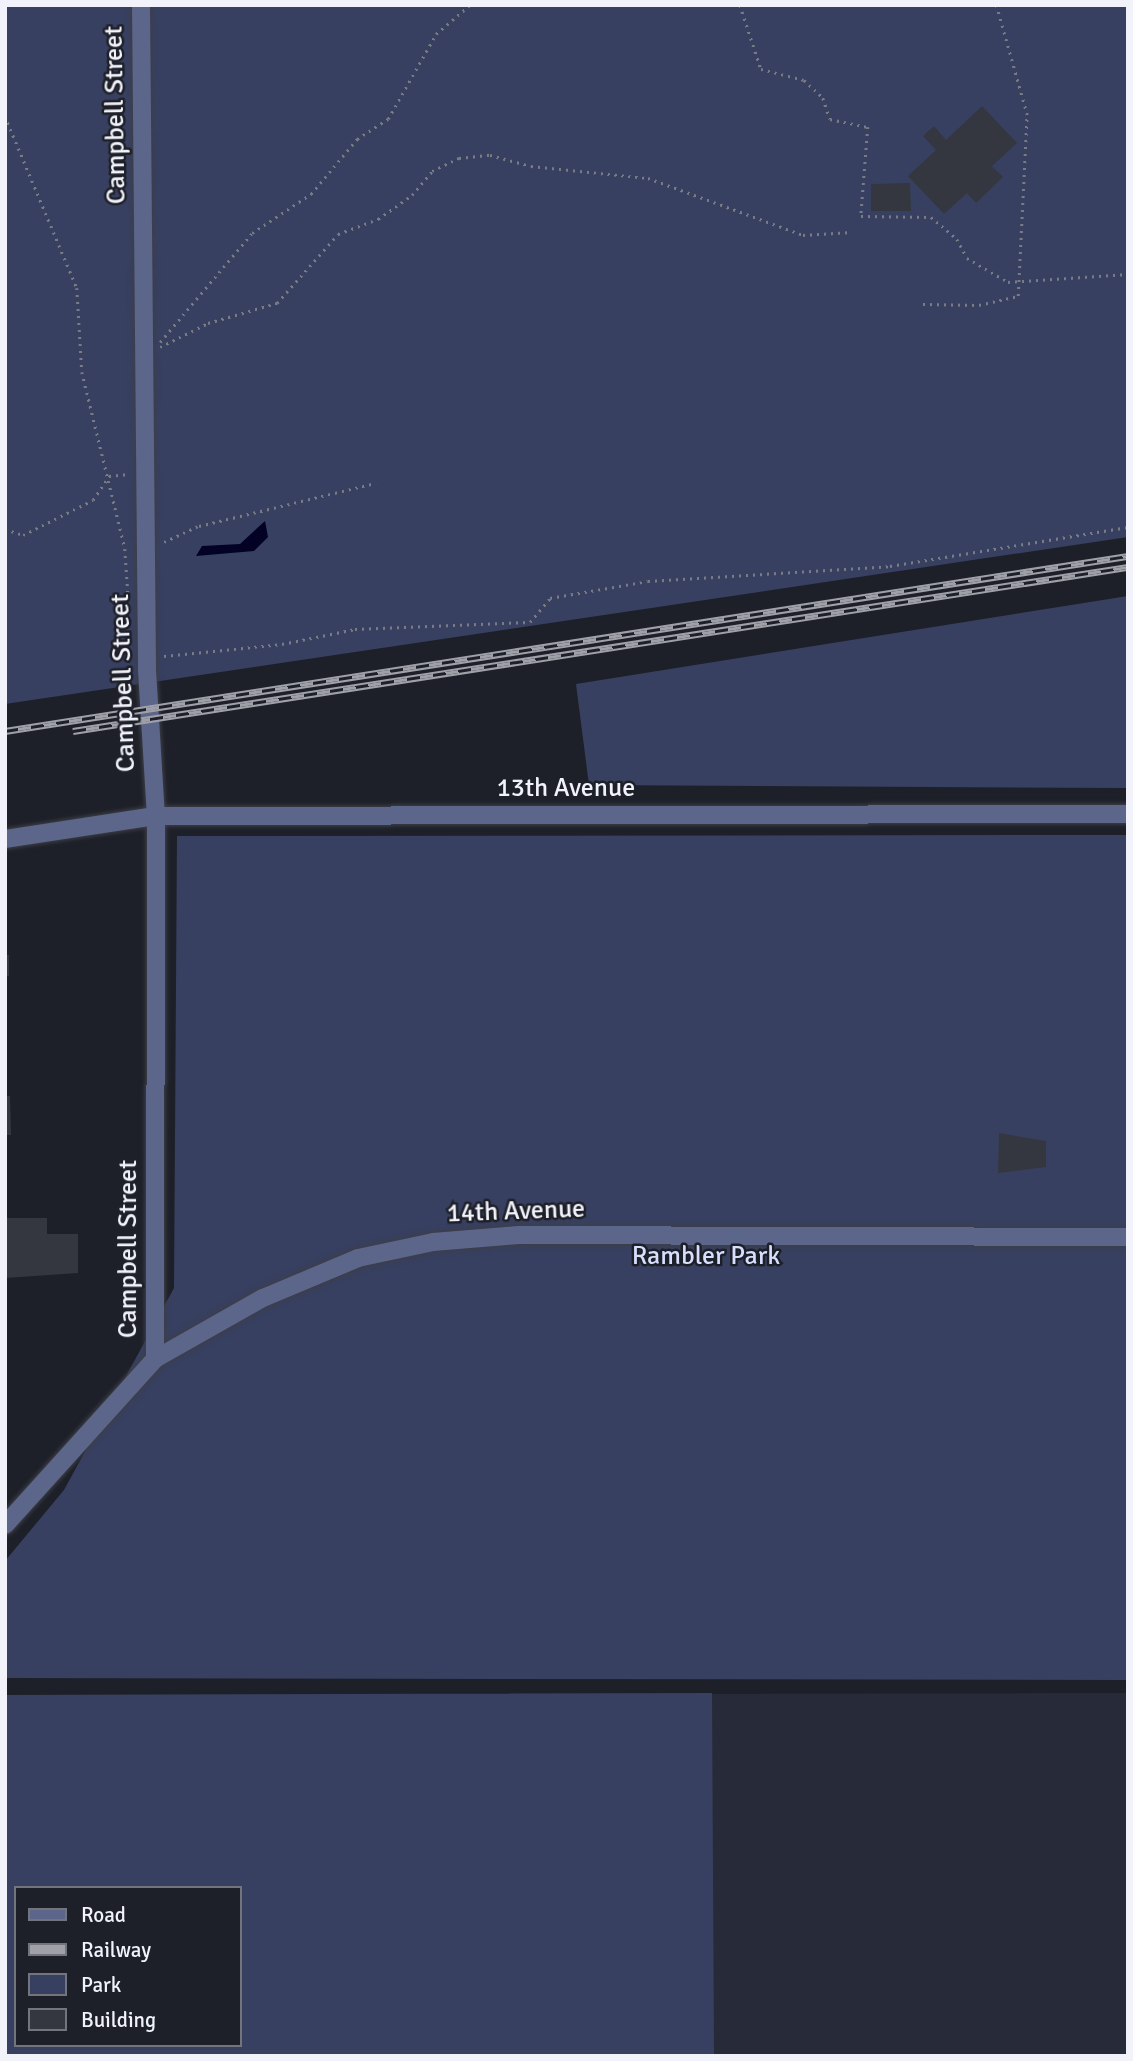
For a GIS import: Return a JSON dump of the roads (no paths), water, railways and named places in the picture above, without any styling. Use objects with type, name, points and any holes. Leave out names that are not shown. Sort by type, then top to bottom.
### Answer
[{"type":"street","name":"Campbell Street","points":[[141,5],[147,670],[156,816],[155,1359]]},
{"type":"street","name":"13th Avenue","points":[[5,839],[156,816],[1128,814]]},
{"type":"street","name":"14th Avenue","points":[[5,1525],[155,1359],[263,1298],[346,1263],[433,1242],[519,1235],[1128,1237]]},
{"type":"railway","points":[[5,731],[1128,556]]},
{"type":"railway","points":[[73,731],[1128,567]]},
{"type":"park label","name":"Rambler Park","points":[[706,1257]]}]
